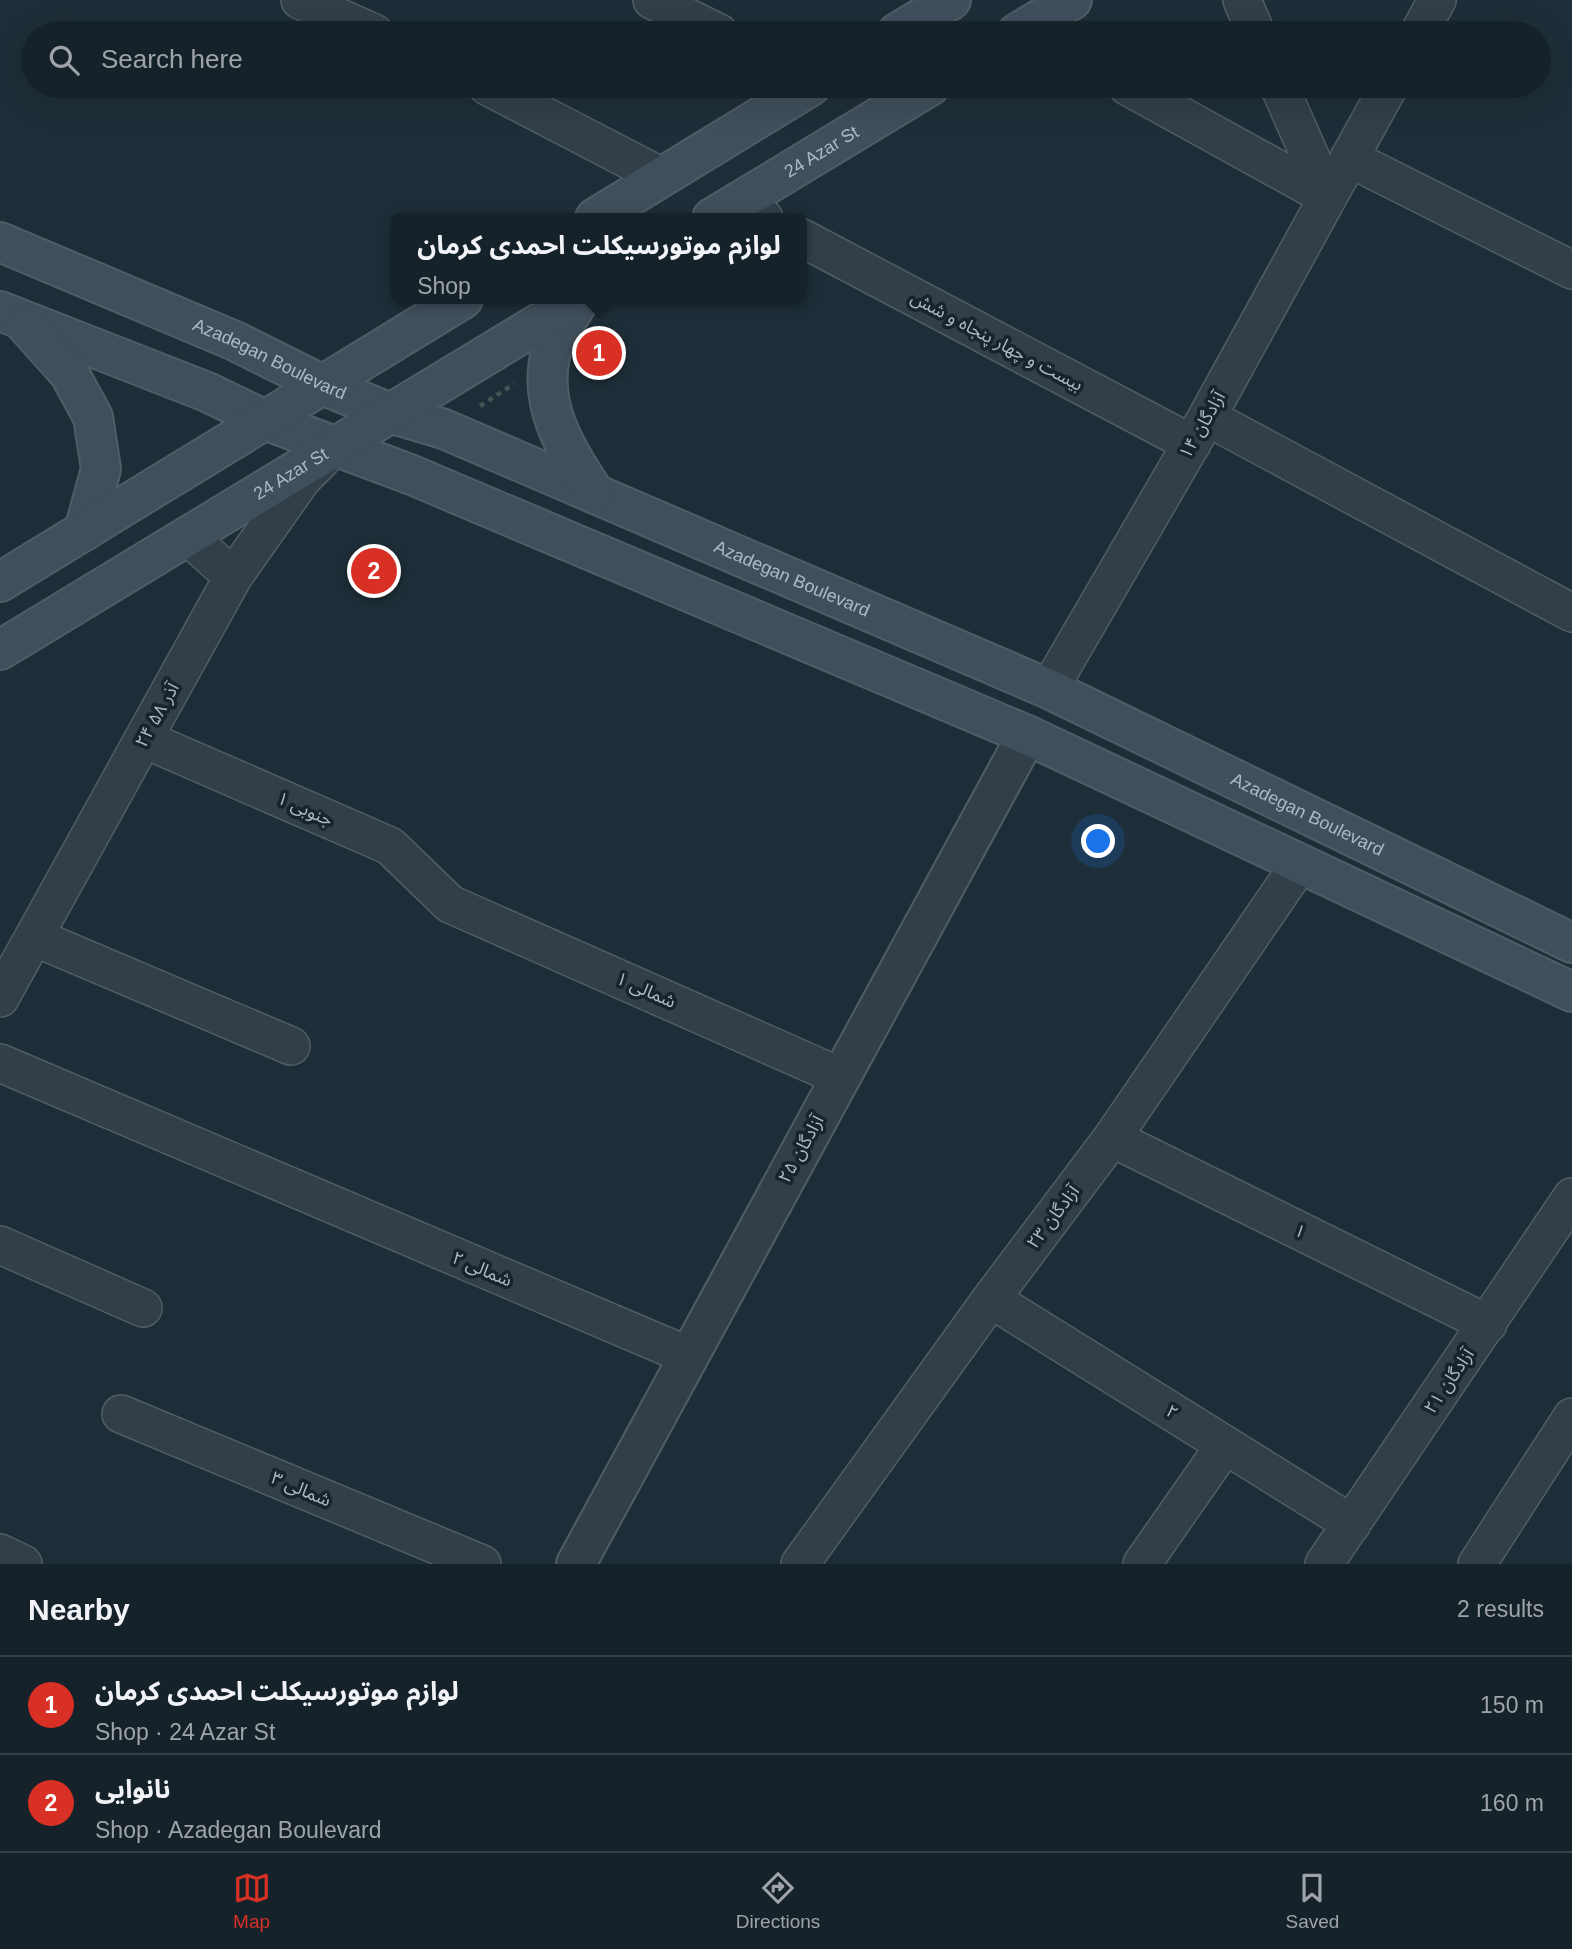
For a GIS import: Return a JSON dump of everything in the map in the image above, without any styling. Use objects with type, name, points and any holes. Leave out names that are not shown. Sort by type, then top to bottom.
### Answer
[{"type":"main road","points":[[917,21],[951,0]]},
{"type":"main road","points":[[1041,21],[1072,0]]},
{"type":"main road","points":[[603,213],[788,98]]},
{"type":"main road","name":"24 Azar St","points":[[737,213],[793,169],[910,98]]},
{"type":"main road","points":[[760,117],[793,169]]},
{"type":"main road","name":"Azadegan Boulevard","points":[[0,243],[235,341],[323,385],[390,414],[444,429],[1049,690],[1572,943]]},
{"type":"main road","points":[[0,582],[455,304]]},
{"type":"main road","name":"24 Azar St","points":[[0,650],[571,304]]},
{"type":"main road","points":[[576,304],[551,351],[547,399],[566,451],[595,494]]},
{"type":"main road","points":[[11,316],[207,392],[265,420],[412,475],[1027,735],[1572,992]]},
{"type":"main road","points":[[11,316],[69,373],[93,417],[101,469],[84,531]]},
{"type":"street","points":[[300,0],[347,21]]},
{"type":"street","points":[[652,0],[695,21]]},
{"type":"street","points":[[1242,0],[1251,21]]},
{"type":"street","points":[[1426,21],[1437,0]]},
{"type":"street","points":[[510,98],[662,177]]},
{"type":"street","points":[[1149,98],[1328,197]]},
{"type":"street","points":[[1284,98],[1328,197]]},
{"type":"street","name":"آزادگان ۱۴","points":[[1049,690],[1199,430],[1382,98]]},
{"type":"street","points":[[1349,158],[1572,270]]},
{"type":"street","name":"بیست و چهار پنجاه و شش","points":[[807,240],[1572,613]]},
{"type":"street","name":"۲۴ آذر ۵۸","points":[[0,998],[233,577],[302,479],[334,447]]},
{"type":"street","points":[[188,536],[233,577]]},
{"type":"street","name":"آزادگان ۲۵","points":[[576,1564],[1027,735]]},
{"type":"street","name":"۱ جنوبی","points":[[144,739],[390,846],[450,904]]},
{"type":"street","name":"آزادگان ۲۳","points":[[800,1564],[991,1299],[1112,1138],[1299,865]]},
{"type":"street","name":"۱ شمالی","points":[[450,904],[841,1077]]},
{"type":"street","points":[[34,937],[290,1046]]},
{"type":"street","name":"۲ شمالی","points":[[0,1063],[689,1356]]},
{"type":"street","name":"۱","points":[[1112,1138],[1488,1324]]},
{"type":"street","name":"آزادگان ۲۱","points":[[1324,1564],[1572,1197]]},
{"type":"street","points":[[0,1245],[143,1308]]},
{"type":"street","name":"۲","points":[[991,1299],[1352,1524]]},
{"type":"street","name":"۳ شمالی","points":[[121,1414],[482,1564]]},
{"type":"street","points":[[1477,1564],[1572,1417]]},
{"type":"street","points":[[1142,1564],[1225,1445]]},
{"type":"street","points":[[0,1553],[23,1564]]},
{"type":"place","name":"لوازم موتورسیکلت احمدی کرمان","points":[[599,353]]},
{"type":"place","name":"نانوایی","points":[[374,571]]}]
